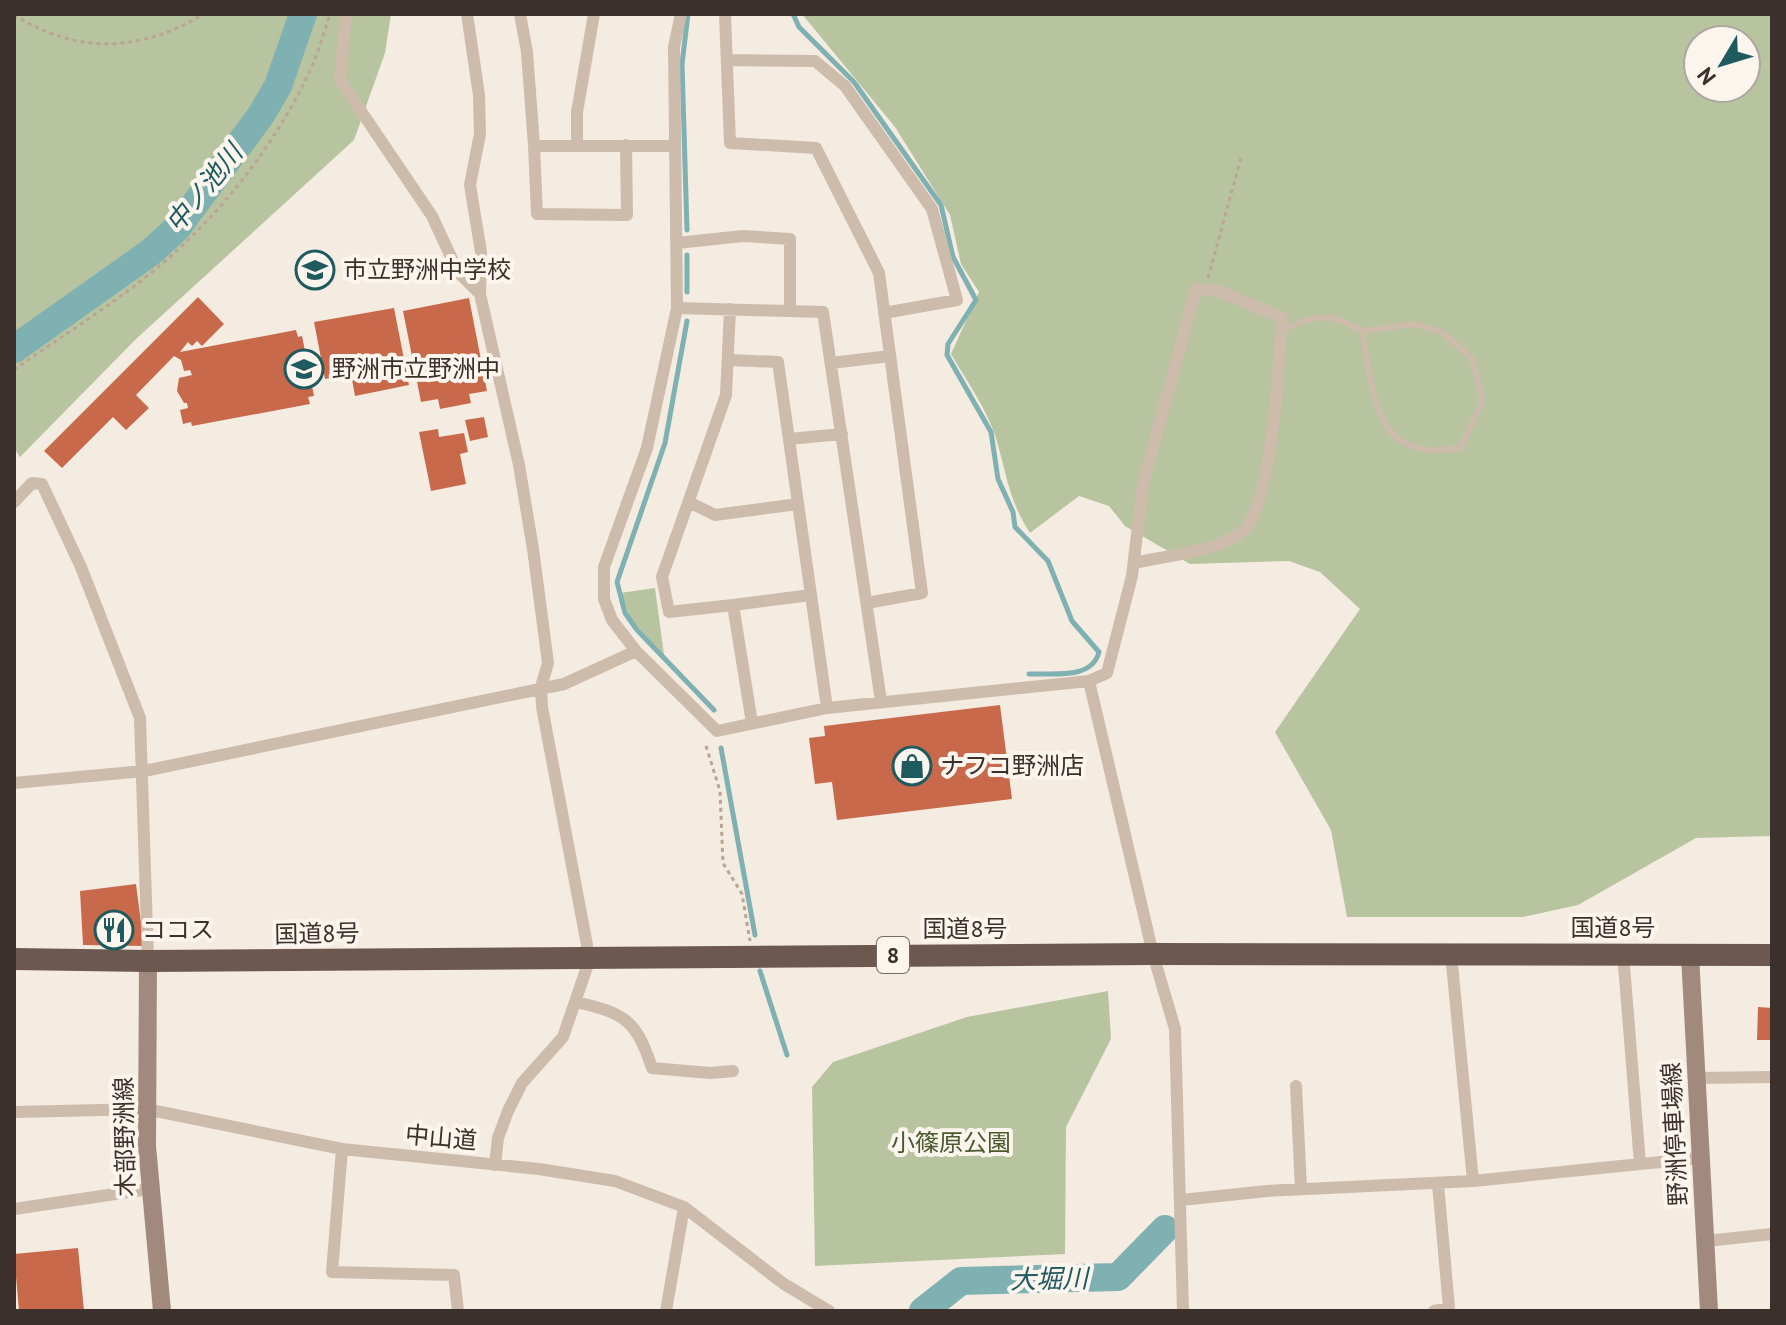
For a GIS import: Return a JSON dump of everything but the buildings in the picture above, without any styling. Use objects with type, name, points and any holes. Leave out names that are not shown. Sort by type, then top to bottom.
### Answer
[{"type":"highway","name":"国道8号","points":[[14,959],[148,961],[1153,954],[1772,955]]},
{"type":"main road","name":"野洲停車場線","points":[[1690,955],[1709,1311]]},
{"type":"main road","name":"木部野洲線","points":[[148,961],[146,1109],[149,1189],[162,1311]]},
{"type":"street","points":[[346,14],[340,80],[432,216],[458,272],[480,294]]},
{"type":"street","points":[[467,14],[479,95],[480,134],[470,185],[481,252],[480,294],[491,330],[530,535],[548,663],[541,687],[542,707],[588,957],[563,1037],[522,1083],[498,1138],[495,1165]]},
{"type":"street","points":[[520,14],[527,52],[537,214],[627,215],[626,145]]},
{"type":"street","points":[[577,145],[577,112],[594,14]]},
{"type":"street","points":[[681,14],[674,47],[677,308],[647,448],[604,567],[604,599],[612,620],[636,651],[717,731],[827,708],[1089,681],[1107,673],[1134,563],[1143,484],[1196,289],[1218,291],[1281,317],[1262,493],[1245,529],[1221,544],[1134,563]]},
{"type":"street","points":[[725,14],[730,143],[816,148],[879,273],[922,593],[867,603]]},
{"type":"street","points":[[727,60],[815,61],[845,86],[932,209],[957,300],[884,313]]},
{"type":"street","points":[[534,146],[675,146]]},
{"type":"street","points":[[677,243],[743,236],[790,239],[790,311]]},
{"type":"street","points":[[677,308],[823,312],[881,701]]},
{"type":"street","points":[[730,309],[726,395],[662,577],[669,612],[811,595]]},
{"type":"street","points":[[831,363],[890,356]]},
{"type":"street","points":[[728,360],[778,362],[827,708]]},
{"type":"street","points":[[789,439],[842,434]]},
{"type":"street","points":[[14,502],[32,483],[42,484],[81,567],[140,718],[148,961]]},
{"type":"street","points":[[689,502],[715,515],[798,504]]},
{"type":"street","points":[[733,605],[752,723]]},
{"type":"street","points":[[14,783],[144,771],[564,684],[636,651]]},
{"type":"street","points":[[1089,681],[1153,954],[1175,1029],[1183,1311]]},
{"type":"street","points":[[1623,953],[1640,1164]]},
{"type":"street","points":[[1451,954],[1473,1181]]},
{"type":"street","points":[[576,1002],[617,1011],[643,1039],[652,1068],[710,1073],[733,1071]]},
{"type":"street","points":[[1696,1078],[1772,1077]]},
{"type":"street","points":[[1296,1086],[1301,1189]]},
{"type":"street","name":"中山道","points":[[14,1112],[146,1109],[342,1149],[615,1181],[684,1207],[784,1284],[829,1311]]},
{"type":"street","points":[[342,1149],[332,1272],[454,1275],[458,1311]]},
{"type":"street","points":[[1181,1200],[1301,1189],[1438,1184],[1700,1158]]},
{"type":"street","points":[[1434,1311],[1449,1308],[1438,1184]]},
{"type":"street","points":[[14,1209],[149,1189]]},
{"type":"street","points":[[666,1311],[684,1207]]},
{"type":"street","points":[[1706,1241],[1772,1234]]},
{"type":"lane","points":[[1281,331],[1310,318],[1338,317],[1362,331],[1416,324],[1442,332],[1472,358],[1483,401],[1460,448],[1431,453],[1398,441],[1377,414],[1362,331]]},
{"type":"path","points":[[14,15],[44,34],[103,45],[163,37],[204,14]]},
{"type":"path","points":[[14,370],[155,269],[197,232],[242,181],[290,107],[308,76],[330,14]]},
{"type":"path","points":[[1205,290],[1241,158]]},
{"type":"path","points":[[706,746],[720,791],[723,863],[742,894],[750,944]]},
{"type":"green space","points":[[14,14],[391,14],[385,53],[354,140],[136,339],[20,457],[14,448]]},
{"type":"green space","points":[[802,14],[1772,14],[1772,836],[1696,838],[1578,905],[1523,917],[1347,917],[1331,830],[1275,732],[1360,609],[1320,572],[1289,561],[1190,564],[1125,526],[1109,506],[1079,496],[1030,533],[1012,496],[991,424],[951,354],[979,292],[961,264],[950,215],[895,127]]},
{"type":"green space","points":[[655,588],[664,655],[631,620],[620,593]]},
{"type":"green space","name":"小篠原公園","points":[[1108,991],[1111,1039],[1066,1127],[1065,1254],[815,1266],[812,1087],[833,1062],[967,1017]]},
{"type":"waterway","name":"中ノ池川","points":[[14,349],[151,252],[177,228],[261,115],[278,86],[303,14]]},
{"type":"waterway","points":[[687,230],[682,64],[688,14]]},
{"type":"waterway","points":[[793,14],[799,27],[854,82],[941,205],[953,257],[976,300],[948,344],[947,355],[991,432],[998,479],[1013,512],[1015,527],[1048,561],[1072,621],[1099,652],[1095,661],[1080,671],[1029,674]]},
{"type":"waterway","points":[[687,255],[687,292]]},
{"type":"waterway","points":[[687,321],[665,443],[617,582],[625,613],[637,630],[714,710]]},
{"type":"waterway","points":[[721,748],[755,935]]},
{"type":"waterway","points":[[760,971],[787,1055]]},
{"type":"waterway","name":"大堀川","points":[[923,1311],[961,1281],[1118,1277],[1165,1229]]},
{"type":"place","name":"市立野洲中学校","points":[[315,270]]},
{"type":"place","name":"野洲市立野洲中","points":[[304,369]]},
{"type":"place","name":"ナフコ野洲店","points":[[912,766]]},
{"type":"place","name":"ココス","points":[[114,930]]}]
